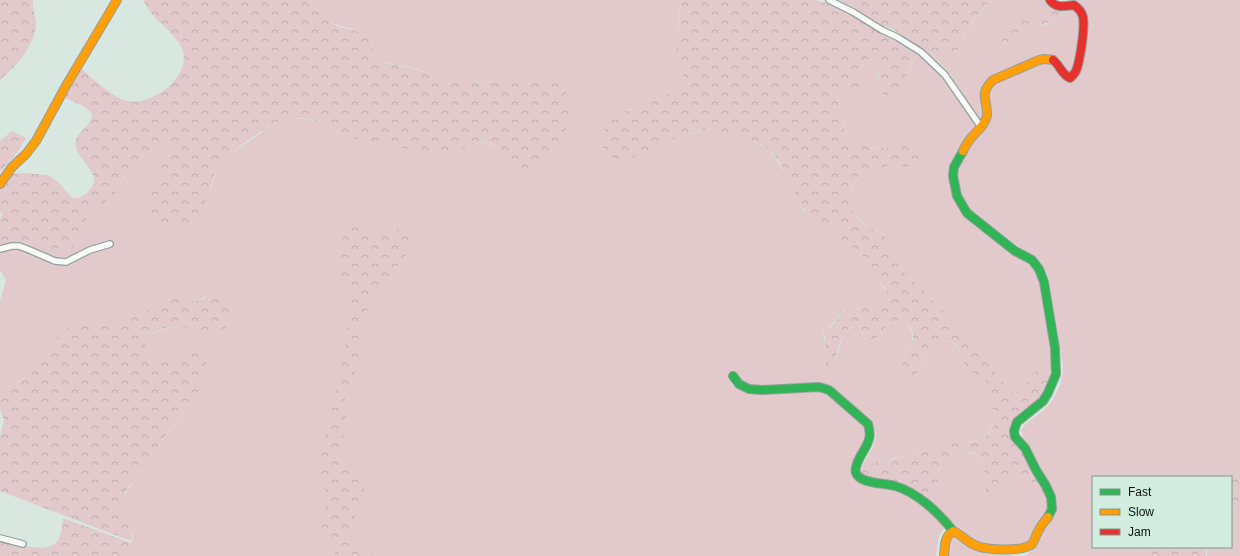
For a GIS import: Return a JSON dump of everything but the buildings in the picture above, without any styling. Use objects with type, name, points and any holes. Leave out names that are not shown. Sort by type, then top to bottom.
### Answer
[{"type":"street","points":[[0,184],[12,167],[36,142],[67,84],[118,0]]},
{"type":"street","points":[[829,0],[853,12],[882,30],[897,36],[921,52],[945,75],[981,127]]},
{"type":"street","points":[[732,376],[738,385],[756,390],[783,390],[807,386],[822,387],[829,390],[868,424],[871,435],[856,468],[856,473],[859,477],[863,480],[892,486],[905,491],[927,505],[953,531],[959,533],[972,544],[979,547],[1010,549],[1022,548],[1030,545],[1048,518],[1052,508],[1052,502],[1047,488],[1024,447],[1017,440],[1014,433],[1017,422],[1043,401],[1056,374],[1055,348],[1044,282],[1039,269],[1032,260],[1015,251],[967,213],[957,196],[953,176],[954,167],[958,158],[970,139],[981,127],[987,115],[984,96],[993,80],[1046,58],[1055,60],[1067,77],[1070,78],[1075,73],[1078,61],[1083,17],[1080,10],[1074,5],[1059,7],[1052,4],[1050,0]]},
{"type":"street","points":[[0,249],[19,246],[55,260],[66,262],[90,250],[110,244]]},
{"type":"street","points":[[944,556],[946,536],[948,533],[953,531]]},
{"type":"street","points":[[0,538],[23,544]]},
{"type":"green space","points":[[0,0],[33,0],[36,25],[32,41],[23,56],[0,80]]},
{"type":"green space","points":[[143,0],[310,0],[321,16],[329,22],[334,25],[359,32],[369,38],[375,54],[385,63],[409,67],[441,77],[462,81],[486,82],[524,78],[547,79],[556,83],[563,88],[569,99],[570,109],[566,132],[561,144],[551,156],[537,165],[521,167],[514,166],[507,161],[495,145],[488,142],[477,143],[445,154],[434,154],[356,139],[314,120],[299,118],[285,120],[272,125],[259,133],[229,156],[219,167],[200,212],[187,222],[179,226],[171,227],[164,226],[157,222],[150,208],[156,181],[172,148],[168,143],[160,143],[148,151],[135,164],[122,180],[111,199],[89,214],[74,246],[71,249],[66,252],[60,252],[46,250],[27,243],[18,242],[0,246],[0,218],[3,214],[0,212],[0,189],[10,174],[22,173],[48,175],[59,183],[72,198],[84,195],[93,185],[94,178],[92,172],[79,154],[76,147],[76,140],[90,122],[92,114],[83,106],[65,98],[82,69],[115,96],[127,101],[147,99],[158,94],[175,80],[181,71],[184,61],[181,46],[152,13]]},
{"type":"green space","points":[[310,0],[681,0],[678,49],[679,66],[684,80],[681,86],[663,97],[626,110],[606,153],[611,158],[618,160],[633,157],[663,142],[712,129],[743,137],[768,149],[787,176],[803,211],[817,224],[825,224],[834,216],[837,217],[842,228],[838,240],[858,252],[888,295],[888,298],[883,303],[868,305],[843,312],[837,317],[829,328],[822,332],[825,341],[826,365],[836,361],[843,335],[855,325],[860,328],[865,340],[883,331],[893,321],[904,321],[912,334],[912,339],[900,367],[918,372],[927,352],[935,344],[945,341],[954,344],[958,348],[968,369],[980,376],[989,387],[990,400],[996,418],[990,431],[980,440],[941,444],[909,456],[894,458],[869,465],[860,471],[874,445],[876,434],[875,430],[869,421],[833,387],[815,382],[778,386],[748,385],[729,377],[732,385],[744,391],[821,390],[859,421],[864,427],[866,440],[851,465],[851,474],[858,481],[887,488],[912,498],[929,511],[945,527],[939,536],[936,556],[128,556],[133,537],[121,514],[122,500],[135,478],[198,392],[193,351],[172,361],[157,364],[148,359],[144,352],[144,346],[152,335],[165,328],[179,326],[206,333],[206,296],[194,302],[177,294],[171,294],[154,308],[126,320],[117,322],[84,322],[72,325],[58,336],[28,374],[20,381],[10,386],[0,388],[0,300],[6,280],[0,270],[0,246],[15,242],[69,251],[76,242],[84,222],[90,213],[112,197],[125,177],[141,158],[155,146],[165,142],[172,148],[158,177],[151,197],[174,227],[183,224],[195,217],[206,200],[218,168],[225,159],[272,125],[289,119],[306,119],[322,122],[340,133],[371,143],[442,154],[479,143],[488,142],[497,147],[507,161],[516,78],[488,82],[461,82],[443,78],[411,67],[386,63],[378,59],[375,55],[371,40],[359,31],[328,22],[321,17]]},
{"type":"green space","points":[[681,0],[816,0],[836,7],[852,15],[917,54],[901,89],[893,96],[886,95],[881,92],[878,67],[876,61],[871,58],[861,66],[861,86],[858,90],[846,84],[840,91],[838,96],[839,105],[845,130],[850,139],[864,146],[875,148],[888,148],[899,145],[911,146],[919,149],[926,157],[923,165],[917,169],[895,165],[870,170],[857,179],[850,190],[849,200],[851,208],[856,216],[865,225],[883,235],[887,239],[893,249],[895,261],[900,268],[948,315],[1011,391],[1017,393],[1021,391],[1038,369],[1047,369],[1052,374],[1043,397],[1013,424],[1021,448],[1042,485],[1048,510],[1031,489],[1025,484],[1013,479],[1000,482],[984,503],[986,478],[984,469],[981,461],[976,455],[969,452],[960,453],[950,457],[943,463],[938,472],[937,487],[930,492],[916,491],[907,487],[861,475],[860,471],[870,465],[912,455],[949,442],[973,441],[984,437],[993,428],[995,422],[995,413],[991,405],[989,388],[987,383],[981,377],[968,370],[957,346],[948,341],[938,342],[930,348],[926,353],[919,370],[913,376],[903,376],[900,371],[900,367],[912,344],[913,333],[905,322],[900,320],[896,320],[887,325],[876,338],[869,341],[866,340],[858,326],[847,330],[840,342],[835,368],[830,369],[826,365],[825,337],[822,332],[830,328],[843,312],[868,305],[883,303],[888,298],[888,295],[885,288],[873,275],[863,257],[853,248],[838,242],[842,228],[837,217],[834,216],[825,224],[819,225],[813,222],[808,216],[802,208],[782,166],[767,148],[746,139],[712,129],[682,136],[624,161],[611,158],[605,152],[601,137],[611,122],[621,114],[678,88],[684,80],[676,58]]},
{"type":"green space","points":[[839,0],[992,0],[970,24],[958,49],[950,54],[942,55],[933,54],[924,50],[893,29],[882,25]]},
{"type":"green space","points":[[992,0],[1048,0],[1052,7],[1031,20],[1023,21],[1009,35],[1000,33],[990,40],[1001,40],[1005,43],[1013,41],[1026,28],[1048,23],[1059,16],[1068,7],[1073,8],[1080,16],[1076,65],[1070,74],[1058,57],[1051,55],[1045,56],[990,80],[985,112],[981,125],[951,75],[939,62],[921,49],[942,55],[953,53],[957,50],[971,24]]},
{"type":"green space","points":[[1076,0],[1240,0],[1240,472],[1232,477],[1232,476],[1092,476],[1092,548],[1142,548],[1141,556],[1023,556],[1029,553],[1038,543],[1044,528],[1054,514],[1056,508],[1054,494],[1029,446],[1023,439],[1021,430],[1027,423],[1044,410],[1053,399],[1057,393],[1063,373],[1049,280],[1042,266],[1035,258],[967,209],[961,199],[956,172],[962,156],[985,128],[988,98],[991,87],[996,82],[1039,63],[1047,62],[1055,64],[1061,75],[1067,81],[1070,82],[1077,78],[1080,64],[1085,13],[1081,4]]},
{"type":"green space","points":[[1052,7],[1068,7],[1055,20],[1039,26],[1028,27],[1016,40],[1006,43],[999,40],[984,44],[1003,31],[1009,34],[1023,21],[1031,20]]},
{"type":"green space","points":[[916,52],[942,78],[957,97],[977,128],[951,172],[966,216],[972,223],[1032,267],[1039,278],[1054,369],[1052,374],[1047,369],[1018,393],[1011,391],[948,315],[900,268],[895,261],[893,249],[856,216],[851,208],[849,200],[850,191],[857,179],[870,170],[895,165],[901,165],[912,169],[920,151],[902,145],[888,148],[862,146],[851,140],[846,133],[838,98],[840,91],[846,84],[852,85],[854,88],[861,83],[860,68],[864,62],[871,58],[878,64],[878,81],[907,74],[917,54]]},
{"type":"green space","points":[[12,131],[26,138],[19,150],[0,172],[0,141]]},
{"type":"green space","points":[[361,226],[378,233],[389,233],[401,228],[411,233],[414,240],[410,250],[373,296],[363,323],[358,364],[345,397],[346,418],[341,452],[345,461],[363,486],[365,493],[352,524],[351,532],[359,545],[376,556],[335,556],[333,544],[322,527],[322,520],[328,500],[319,471],[319,454],[329,424],[345,351],[346,334],[352,299],[339,274],[337,259],[338,251],[343,237],[354,228]]},
{"type":"green space","points":[[172,293],[178,294],[194,302],[213,295],[223,299],[229,304],[232,312],[231,318],[226,327],[218,334],[212,335],[187,328],[169,327],[157,331],[146,342],[145,351],[147,358],[152,362],[158,364],[165,363],[193,351],[200,352],[204,355],[206,366],[201,385],[197,393],[127,489],[123,498],[121,505],[123,517],[131,532],[131,541],[0,491],[0,437],[4,420],[0,409],[0,388],[10,387],[27,375],[54,340],[70,326],[85,322],[114,322],[128,319],[153,308]]},
{"type":"green space","points":[[963,452],[976,455],[980,460],[985,473],[986,494],[1007,479],[1013,478],[1025,484],[1041,500],[1048,510],[1047,515],[1031,541],[1016,547],[975,543],[898,484],[916,491],[938,485],[940,468],[944,462]]},
{"type":"green space","points":[[1240,472],[1240,503],[1232,507],[1232,477]]},
{"type":"green space","points":[[1240,503],[1240,556],[1207,556],[1207,548],[1232,548],[1232,508]]},
{"type":"green space","points":[[63,518],[131,543],[128,556],[0,556],[0,539],[30,547],[39,548],[53,545],[58,540],[60,535]]},
{"type":"green space","points":[[954,536],[969,547],[988,554],[1023,556],[946,556],[947,544],[951,537]]},
{"type":"green space","points":[[1142,548],[1206,548],[1206,556],[1141,556]]},
{"type":"traffic: fast","points":[[963,151],[954,167],[953,176],[957,196],[967,213],[1015,251],[1032,260],[1039,269],[1044,282],[1055,348],[1056,374],[1043,401],[1017,422],[1014,431],[1015,437],[1025,448],[1051,497],[1052,509],[1048,517]]},
{"type":"traffic: fast","points":[[733,376],[739,384],[749,389],[762,390],[819,387],[829,390],[868,424],[870,437],[856,465],[856,473],[858,477],[867,481],[895,486],[912,493],[935,511],[953,531]]},
{"type":"traffic: slow","points":[[0,184],[12,167],[26,154],[36,141],[67,84],[117,0]]},
{"type":"traffic: slow","points":[[963,151],[971,138],[985,121],[987,115],[985,94],[988,85],[993,80],[1039,60],[1053,60]]},
{"type":"traffic: slow","points":[[944,556],[946,539],[953,531],[977,546],[1005,550],[1028,547],[1032,544],[1041,526],[1048,517]]},
{"type":"traffic: jam","points":[[1050,0],[1058,6],[1074,5],[1082,13],[1083,17],[1083,36],[1076,71],[1070,78],[1067,77],[1053,60]]}]
